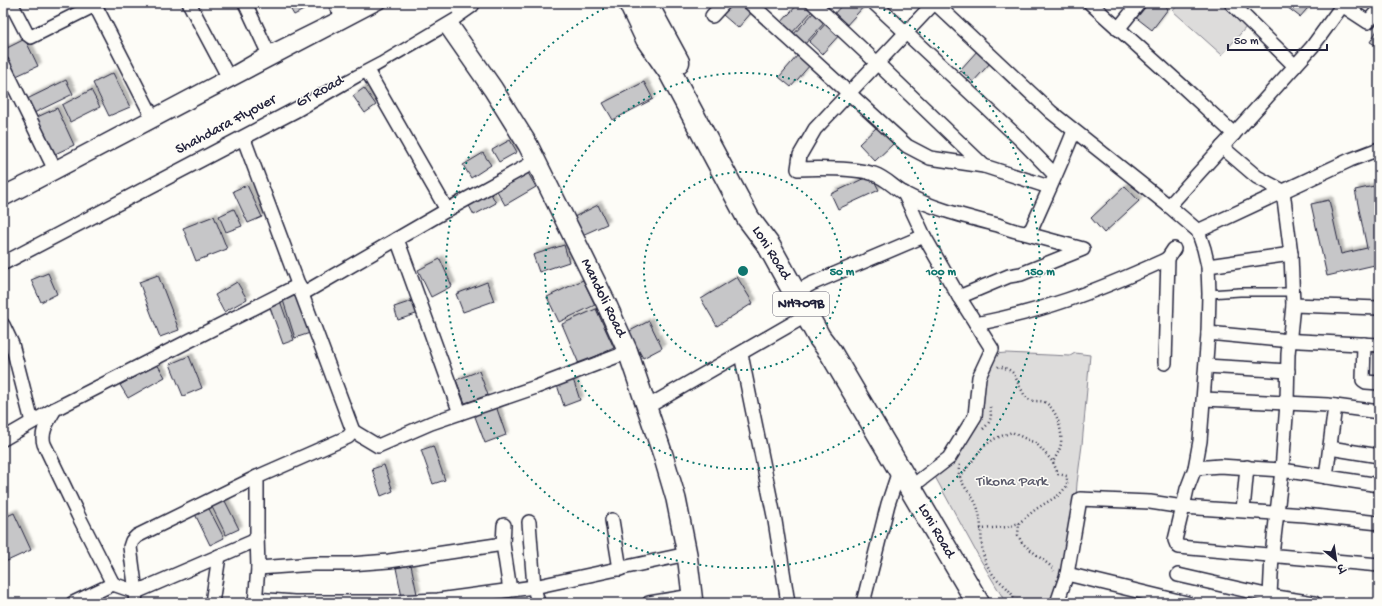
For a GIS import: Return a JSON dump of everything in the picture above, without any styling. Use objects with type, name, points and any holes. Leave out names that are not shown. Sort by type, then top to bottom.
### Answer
[{"type":"highway","name":"Shahdara Flyover","points":[[3,221],[395,15],[413,3]]},
{"type":"highway","name":"Loni Road","points":[[630,3],[648,39],[670,72],[748,218],[799,291],[910,479],[978,603]]},
{"type":"highway","name":"Loni Road","points":[[646,3],[702,105],[757,213],[775,240],[799,291],[807,315],[910,479],[994,603]]},
{"type":"highway","name":"Shahdara Flyover","points":[[8,251],[373,47],[446,11]]},
{"type":"main road","points":[[3,198],[56,172],[230,80],[270,57],[340,11],[379,3]]},
{"type":"main road","name":"GT Road","points":[[8,251],[294,107],[365,67],[446,11],[469,3]]},
{"type":"street","points":[[11,3],[27,34],[31,37],[94,4],[154,120]]},
{"type":"street","points":[[189,3],[230,80]]},
{"type":"street","points":[[244,3],[294,107]]},
{"type":"street","points":[[712,16],[724,3]]},
{"type":"street","points":[[750,3],[907,146],[930,158],[984,166],[1052,181]]},
{"type":"street","points":[[813,3],[984,166]]},
{"type":"street","points":[[874,3],[1022,141],[1052,181]]},
{"type":"street","points":[[959,297],[1009,276],[1021,274],[1083,249],[931,206],[904,193],[876,174],[822,169],[798,169],[800,155],[815,129],[934,3],[1051,112],[1198,231],[1208,266],[1208,332],[1204,399],[1200,441],[1195,468],[1187,489],[1175,540],[1177,545],[1180,547],[1379,565]]},
{"type":"street","points":[[1090,3],[1234,134]]},
{"type":"street","points":[[1118,29],[1139,3]]},
{"type":"street","points":[[1231,3],[1295,66]]},
{"type":"street","points":[[1168,206],[1295,66],[1312,46],[1342,4],[1368,22],[1379,9]]},
{"type":"street","name":"Mandoli Road","points":[[446,11],[536,161],[606,303],[628,352],[672,485],[687,554],[693,600]]},
{"type":"street","points":[[3,64],[56,172]]},
{"type":"street","points":[[365,67],[447,210]]},
{"type":"street","points":[[1024,233],[1029,232],[1032,228],[1074,131]]},
{"type":"street","points":[[242,134],[353,431],[378,446],[431,423],[536,387],[628,352]]},
{"type":"street","points":[[1222,147],[1258,177],[1283,190]]},
{"type":"street","points":[[1198,231],[1283,190],[1350,160],[1379,149]]},
{"type":"street","points":[[3,439],[55,409],[301,290],[397,239],[536,161]]},
{"type":"street","points":[[1270,596],[1272,555],[1282,470],[1287,403],[1289,340],[1293,305],[1291,254],[1283,190]]},
{"type":"street","points":[[863,603],[888,504],[910,479],[948,458],[974,416],[979,377],[992,349],[959,297],[924,236],[904,193]]},
{"type":"street","points":[[799,291],[811,284],[924,236]]},
{"type":"street","points":[[397,239],[460,413]]},
{"type":"street","points":[[976,324],[1011,317],[1068,300],[1124,279],[1171,253],[1165,363]]},
{"type":"street","points":[[1208,266],[1291,254]]},
{"type":"street","points":[[1293,305],[1379,308]]},
{"type":"street","points":[[647,407],[807,315]]},
{"type":"street","points":[[3,325],[12,344],[32,422]]},
{"type":"street","points":[[1208,332],[1289,340],[1379,345]]},
{"type":"street","points":[[1364,344],[1363,380],[1366,382],[1379,383]]},
{"type":"street","points":[[741,354],[775,521],[788,603]]},
{"type":"street","points":[[1206,366],[1288,372]]},
{"type":"street","points":[[1204,399],[1335,406],[1379,412]]},
{"type":"street","points":[[1326,477],[1335,406]]},
{"type":"street","points":[[55,409],[43,432],[42,439],[44,444],[113,584],[135,597]]},
{"type":"street","points":[[135,597],[130,547],[132,541],[137,536],[257,477],[348,438],[353,431]]},
{"type":"street","points":[[1330,448],[1379,456]]},
{"type":"street","points":[[1195,468],[1220,466],[1282,470],[1379,485]]},
{"type":"street","points":[[1244,510],[1247,467]]},
{"type":"street","points":[[257,477],[258,568],[255,601],[393,602],[438,600],[534,587],[687,554]]},
{"type":"street","points":[[1057,603],[1067,574],[1080,499],[1150,502],[1183,507],[1244,510],[1379,523]]},
{"type":"street","points":[[612,520],[620,569]]},
{"type":"street","points":[[529,522],[534,587],[538,603]]},
{"type":"street","points":[[504,524],[503,544],[510,590]]},
{"type":"street","points":[[135,597],[251,542],[257,535]]},
{"type":"street","points":[[258,568],[389,561],[503,544]]},
{"type":"street","points":[[212,603],[219,556]]},
{"type":"street","points":[[1067,574],[1187,603]]},
{"type":"street","points":[[1178,575],[1270,596],[1314,603]]},
{"type":"street","points":[[74,603],[113,584]]},
{"type":"street","points":[[649,603],[693,600]]},
{"type":"lane","points":[[1209,294],[1240,292],[1292,292]]},
{"type":"path","points":[[994,370],[999,366],[1008,369],[1015,374],[1025,397],[1034,402],[1044,402],[1051,407],[1062,432],[1060,448],[1053,462]]},
{"type":"path","points":[[980,432],[989,424],[992,416],[988,403]]},
{"type":"path","points":[[960,477],[982,447],[994,439],[1012,432],[1035,442],[1053,462],[1058,474],[1067,476],[1067,486],[1059,495],[1036,509],[1020,523],[1007,527],[980,529]]},
{"type":"path","points":[[961,464],[959,468],[960,477],[976,504],[983,553],[988,565],[995,577],[1007,587],[1018,602],[1021,603]]},
{"type":"path","points":[[1020,523],[1018,536],[1022,543],[1053,568],[1054,574]]},
{"type":"green space","points":[[1179,3],[1221,3],[1247,26],[1222,55],[1173,11]]},
{"type":"green space","name":"Tikona Park","points":[[1006,353],[1070,356],[1075,353],[1090,355],[1075,513],[1055,603],[1006,603],[933,473],[953,455],[980,386],[995,354]]},
{"type":"building","points":[[287,3],[315,3],[315,4],[294,15]]},
{"type":"building","points":[[734,3],[741,3],[752,12],[738,28],[723,15]]},
{"type":"building","points":[[799,3],[805,3],[813,10],[790,35],[779,25]]},
{"type":"building","points":[[844,3],[867,3],[844,28],[831,17]]},
{"type":"building","points":[[1144,3],[1160,3],[1168,9],[1152,30],[1134,16]]},
{"type":"building","points":[[1312,3],[1300,17],[1283,4]]},
{"type":"building","points":[[815,11],[826,21],[803,46],[792,36]]},
{"type":"building","points":[[828,21],[841,33],[822,54],[809,42]]},
{"type":"building","points":[[1379,27],[1379,47],[1370,42]]},
{"type":"building","points":[[25,39],[38,66],[14,77],[3,54],[3,50]]},
{"type":"building","points":[[978,50],[991,62],[973,82],[960,70]]},
{"type":"building","points":[[798,55],[810,65],[791,87],[779,77]]},
{"type":"building","points":[[113,73],[130,107],[109,116],[93,83]]},
{"type":"building","points":[[66,80],[73,94],[34,113],[27,99]]},
{"type":"building","points":[[644,82],[653,99],[613,120],[603,103]]},
{"type":"building","points":[[364,88],[376,105],[365,113],[353,96]]},
{"type":"building","points":[[91,90],[100,107],[70,122],[62,105]]},
{"type":"building","points":[[57,108],[74,145],[53,155],[35,118]]},
{"type":"building","points":[[877,127],[893,144],[875,161],[859,144]]},
{"type":"building","points":[[510,140],[517,152],[499,162],[492,150]]},
{"type":"building","points":[[483,153],[491,165],[471,178],[463,165]]},
{"type":"building","points":[[527,171],[536,187],[505,205],[496,189]]},
{"type":"building","points":[[871,175],[879,190],[838,209],[831,194]]},
{"type":"building","points":[[247,185],[262,217],[248,223],[233,191]]},
{"type":"building","points":[[1125,186],[1139,201],[1104,233],[1091,218]]},
{"type":"building","points":[[1374,186],[1379,208],[1379,264],[1327,276],[1311,204],[1329,200],[1341,254],[1367,248],[1355,190]]},
{"type":"building","points":[[489,190],[496,203],[474,215],[467,202]]},
{"type":"building","points":[[598,205],[607,224],[580,236],[572,218]]},
{"type":"building","points":[[234,209],[242,226],[226,232],[219,216]]},
{"type":"building","points":[[214,216],[227,249],[196,261],[183,228]]},
{"type":"building","points":[[564,245],[569,262],[539,272],[533,255]]},
{"type":"building","points":[[440,259],[452,286],[431,297],[418,270]]},
{"type":"building","points":[[48,273],[57,294],[41,302],[31,280]]},
{"type":"building","points":[[158,275],[179,330],[160,337],[139,282]]},
{"type":"building","points":[[737,277],[753,303],[717,326],[701,299]]},
{"type":"building","points":[[583,280],[595,305],[559,322],[547,297]]},
{"type":"building","points":[[237,282],[247,299],[224,312],[215,295]]},
{"type":"building","points":[[487,282],[494,301],[463,312],[456,294]]},
{"type":"building","points":[[297,292],[310,333],[295,338],[282,297]]},
{"type":"building","points":[[279,298],[294,340],[283,344],[268,302]]},
{"type":"building","points":[[415,300],[419,313],[398,320],[394,307]]},
{"type":"building","points":[[596,309],[614,348],[579,364],[562,324]]},
{"type":"building","points":[[649,321],[662,348],[643,358],[628,332]]},
{"type":"building","points":[[189,356],[202,388],[183,396],[170,364]]},
{"type":"building","points":[[157,364],[165,377],[128,398],[120,385]]},
{"type":"building","points":[[479,371],[488,395],[465,403],[456,380]]},
{"type":"building","points":[[573,379],[580,400],[564,406],[557,385]]},
{"type":"building","points":[[496,406],[506,435],[485,443],[474,414]]},
{"type":"building","points":[[433,446],[445,480],[433,484],[421,450]]},
{"type":"building","points":[[384,465],[393,491],[381,496],[372,469]]},
{"type":"building","points":[[223,497],[239,529],[226,535],[210,503]]},
{"type":"building","points":[[206,503],[224,538],[210,545],[193,510]]},
{"type":"building","points":[[14,513],[31,550],[3,563],[3,518]]},
{"type":"building","points":[[411,565],[417,594],[402,597],[396,568]]},
{"type":"building","points":[[505,591],[507,603],[494,603],[492,593]]}]
